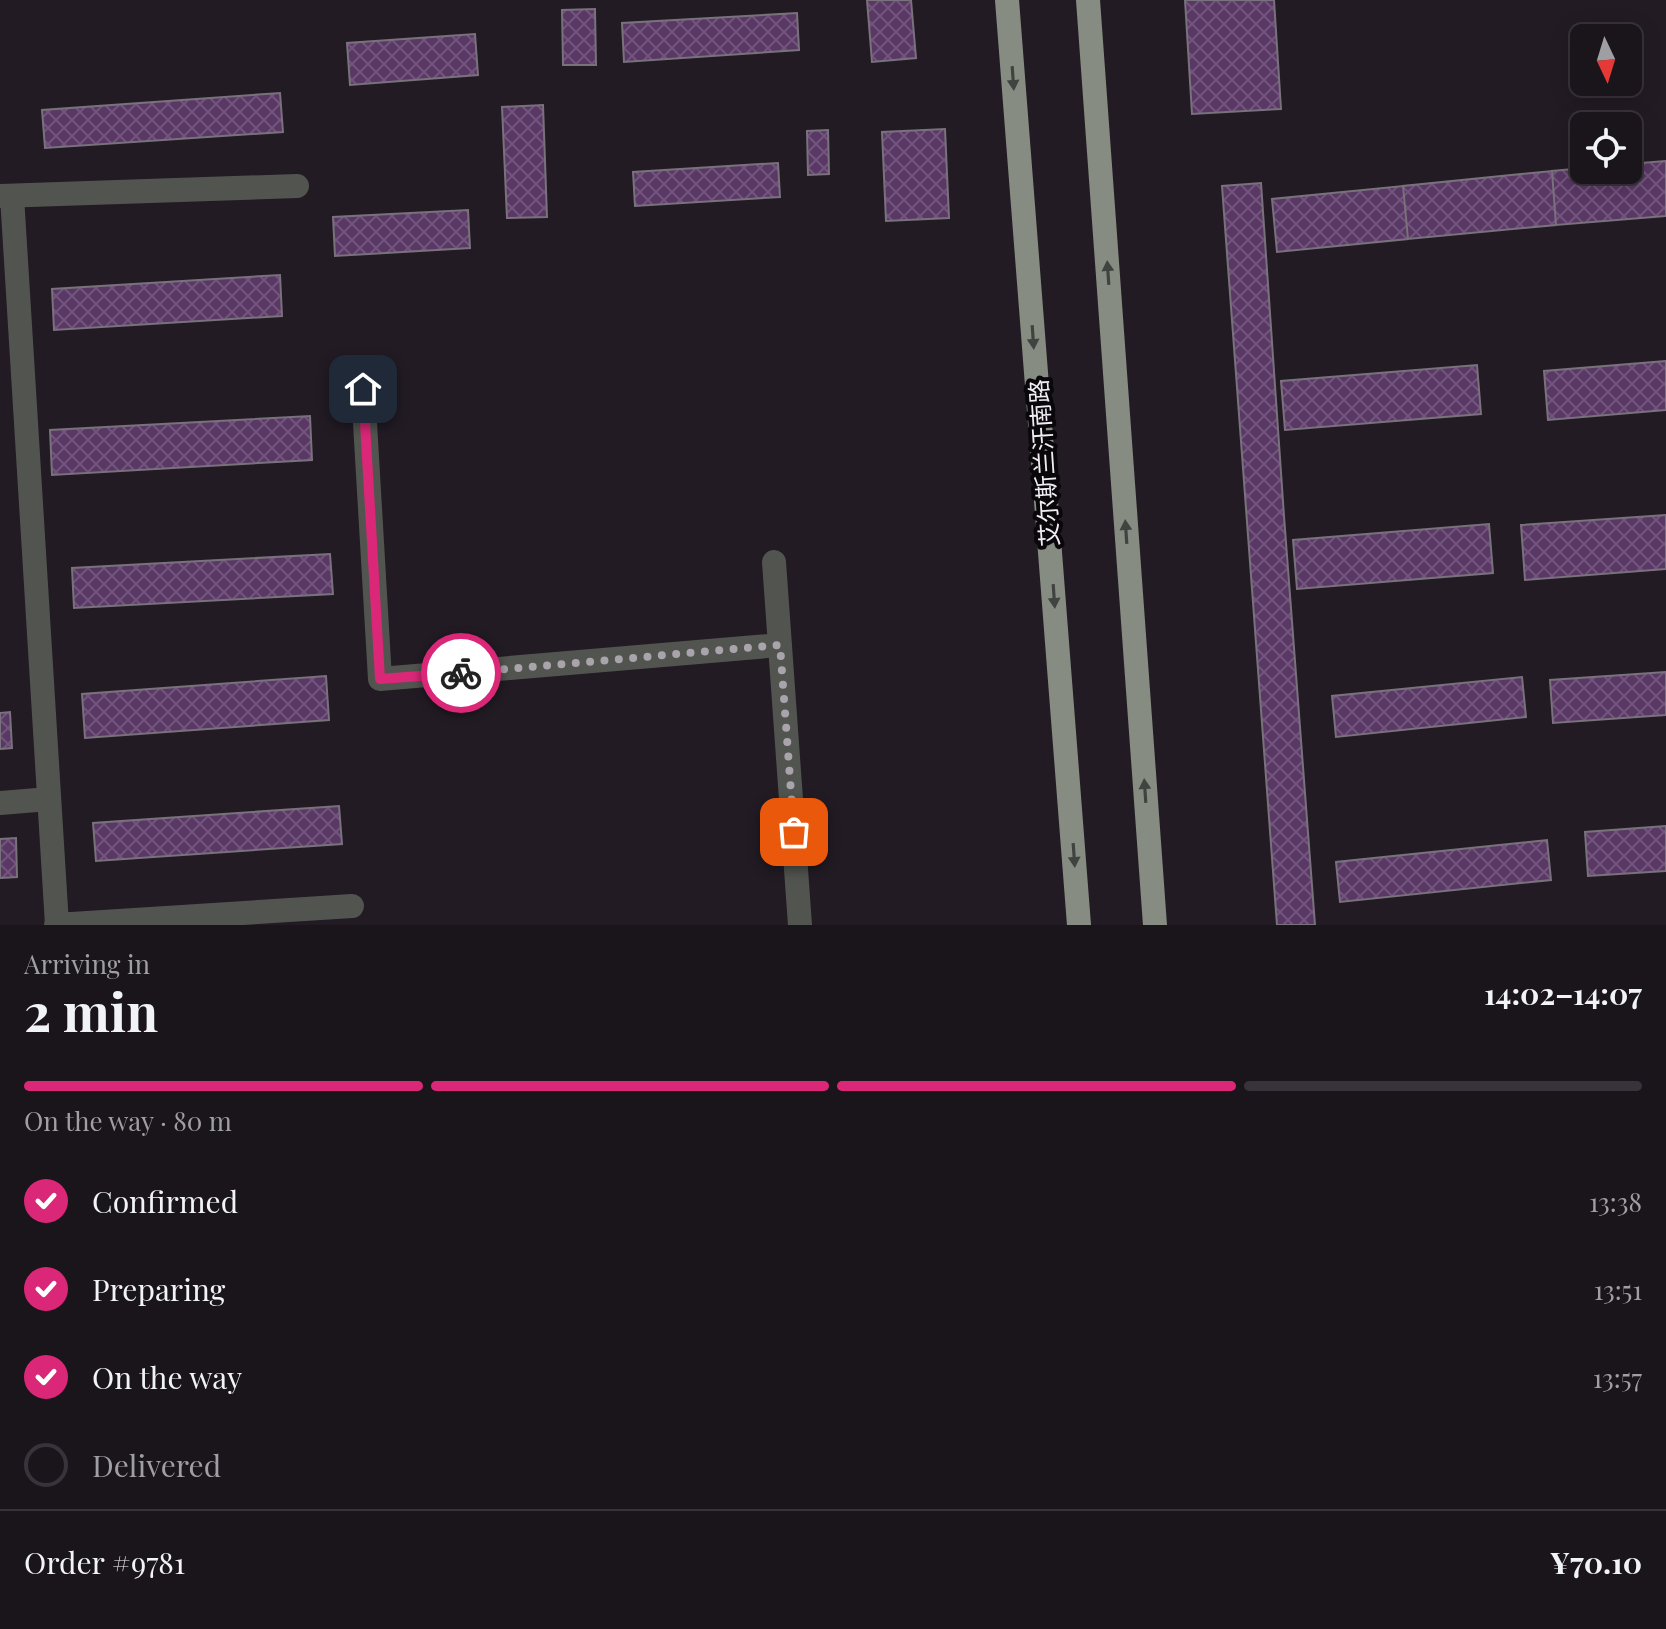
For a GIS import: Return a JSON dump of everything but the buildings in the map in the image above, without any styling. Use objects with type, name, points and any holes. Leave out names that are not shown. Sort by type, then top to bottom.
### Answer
[{"type":"main road","name":"艾尔斯兰汗南路","points":[[1007,0],[1079,925]]},
{"type":"main road","points":[[1088,0],[1155,925]]},
{"type":"lane","points":[[297,186],[6,196],[56,925],[352,906]]},
{"type":"lane","points":[[363,389],[380,679],[780,645]]},
{"type":"lane","points":[[774,562],[800,925]]},
{"type":"lane","points":[[0,803],[49,799]]},
{"type":"way so far","points":[[461,673],[780,645],[794,832]]},
{"type":"route","points":[[363,389],[380,679],[461,673]]}]
